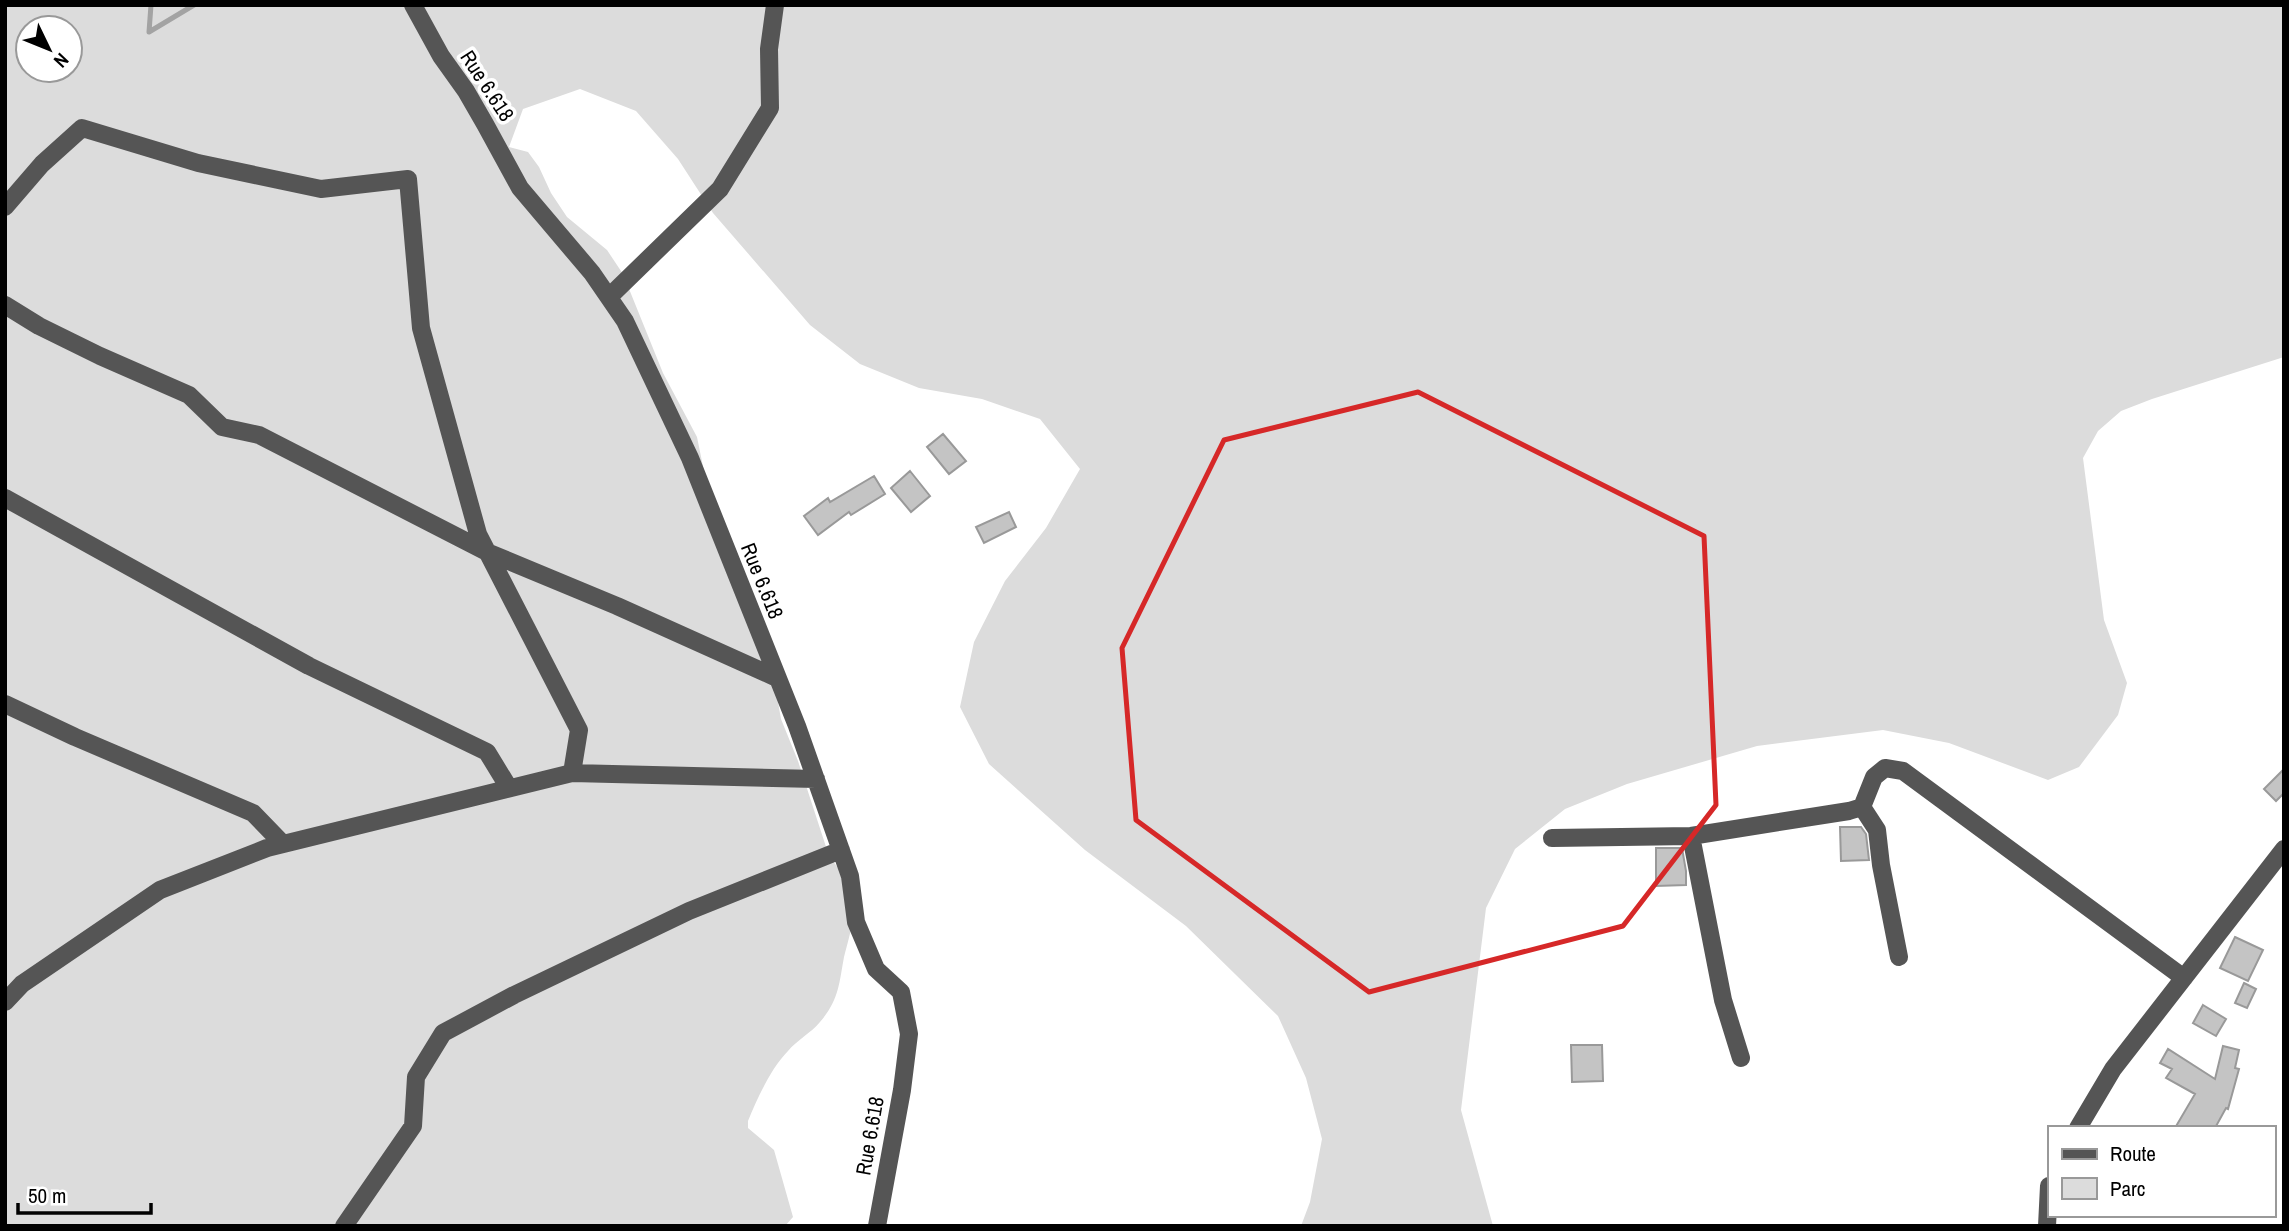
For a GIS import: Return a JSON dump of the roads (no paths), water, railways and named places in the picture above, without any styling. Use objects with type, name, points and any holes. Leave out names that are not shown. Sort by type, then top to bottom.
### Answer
[{"type":"street","name":"Rue 6.618","points":[[413,5],[520,188],[592,273],[625,321],[690,458],[816,779],[850,876],[856,922],[876,969],[901,992],[909,1034],[902,1090],[877,1226]]},
{"type":"street","points":[[609,298],[720,188],[769,108],[769,50],[775,5]]},
{"type":"street","points":[[5,207],[42,164],[82,128],[198,163],[321,189],[408,179],[421,328],[478,534],[579,730],[572,773]]},
{"type":"street","points":[[5,305],[39,326],[189,395],[222,427],[259,435],[487,552],[617,606],[777,678]]},
{"type":"street","points":[[5,498],[309,666],[487,752],[509,788]]},
{"type":"street","points":[[5,704],[253,813],[283,844]]},
{"type":"street","points":[[1862,807],[1874,777],[1885,768],[1903,771],[2184,978]]},
{"type":"street","points":[[5,1002],[22,984],[160,890],[267,848],[572,773],[816,779]]},
{"type":"street","points":[[1552,838],[1691,836],[1862,807]]},
{"type":"street","points":[[1862,807],[1877,830],[1899,957]]},
{"type":"street","points":[[1691,836],[1723,1000],[1741,1058]]},
{"type":"street","points":[[2079,1126],[2113,1069],[2284,849]]},
{"type":"street","points":[[344,1226],[413,1126],[416,1077],[443,1033],[514,995],[689,911],[841,850]]},
{"type":"street","points":[[2047,1226],[2048,1206]]},
{"type":"waterway","points":[[151,5],[149,32],[194,5]]}]
